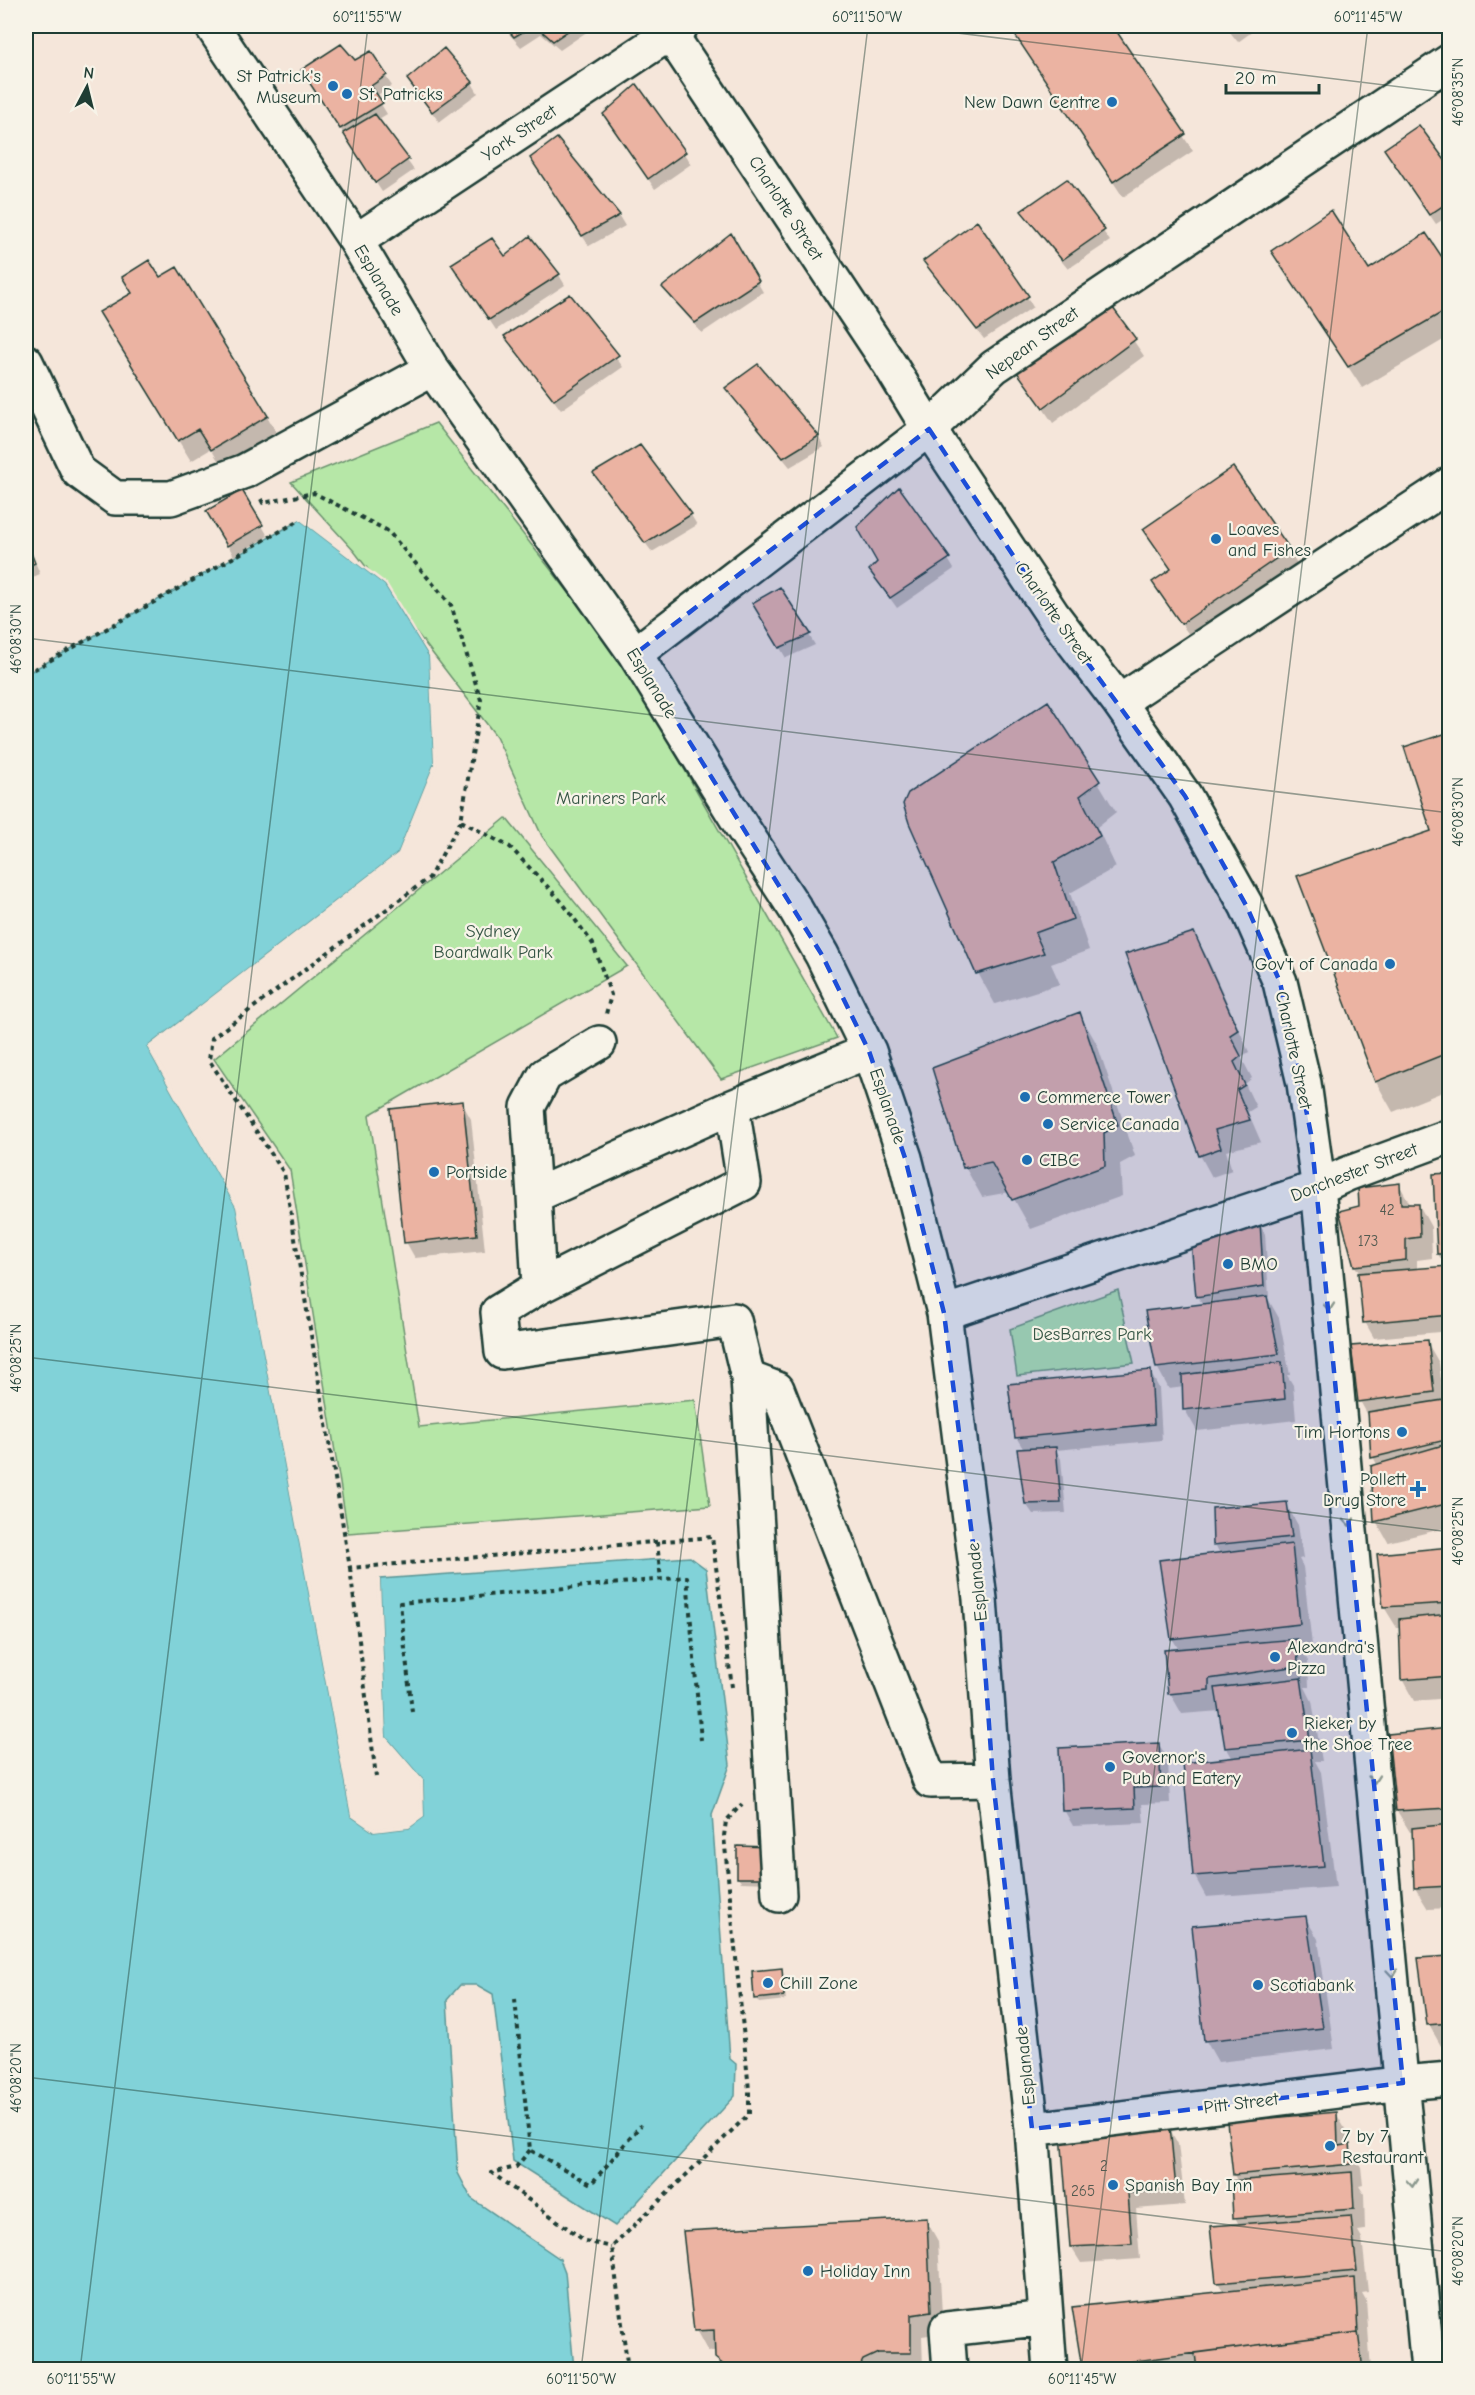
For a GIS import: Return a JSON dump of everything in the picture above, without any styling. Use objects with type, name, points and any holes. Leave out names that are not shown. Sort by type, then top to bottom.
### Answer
[{"type":"street","name":"Esplanade","points":[[212,26],[356,241],[432,369],[635,654],[796,910],[822,956],[869,1051],[905,1158],[944,1313],[980,1599],[993,1780],[1032,2129],[1050,2370]]},
{"type":"street","name":"York Street","points":[[356,241],[672,28]]},
{"type":"street","name":"Charlotte Street","points":[[672,28],[929,429],[1052,614],[1119,702],[1185,796],[1247,907],[1280,982],[1304,1083],[1317,1188],[1403,2083]]},
{"type":"street","name":"Nepean Street","points":[[635,654],[929,429],[994,367],[1449,61]]},
{"type":"street","points":[[26,362],[78,471],[115,498],[171,498],[245,471],[432,369]]},
{"type":"street","points":[[1119,702],[1449,484]]},
{"type":"street","points":[[539,1287],[528,1107],[545,1075],[599,1042]]},
{"type":"street","points":[[534,1196],[732,1107],[869,1051]]},
{"type":"street","points":[[732,1107],[744,1183],[539,1287],[498,1312],[502,1352],[734,1320],[748,1378],[779,1895]]},
{"type":"street","name":"Dorchester Street","points":[[944,1313],[1317,1188],[1347,1174],[1449,1136]]},
{"type":"street","points":[[748,1378],[777,1389],[930,1780],[993,1780]]},
{"type":"street","name":"Pitt Street","points":[[1032,2129],[1449,2079]]},
{"type":"street","points":[[1403,2083],[1428,2370]]},
{"type":"street","points":[[950,2370],[947,2329],[1046,2318]]},
{"type":"path","points":[[245,471],[263,503],[314,493],[388,531],[450,605],[481,700],[461,821],[429,878],[212,1038],[209,1060],[284,1173],[350,1568],[376,1777]]},
{"type":"path","points":[[26,674],[300,520]]},
{"type":"path","points":[[461,821],[510,847],[562,902],[593,944],[611,995],[599,1042]]},
{"type":"path","points":[[350,1568],[712,1537],[733,1698]]},
{"type":"path","points":[[657,1541],[661,1580]]},
{"type":"path","points":[[412,1712],[400,1602],[687,1577],[702,1740]]},
{"type":"path","points":[[612,2247],[749,2114],[749,2090],[724,1836],[726,1821],[748,1798]]},
{"type":"path","points":[[515,1999],[530,2150],[516,2168],[492,2173],[585,2241],[612,2247]]},
{"type":"path","points":[[530,2150],[591,2184],[641,2125]]},
{"type":"path","points":[[612,2247],[628,2370]]},
{"type":"highlighted area","points":[[929,429],[1052,614],[1185,796],[1247,907],[1280,982],[1311,1134],[1403,2083],[1032,2129],[993,1780],[980,1599],[944,1313],[905,1158],[869,1051],[822,955],[635,654]]},
{"type":"green space","name":"Mariners Park","points":[[436,423],[624,663],[837,1038],[721,1079],[542,836],[496,736],[354,551],[291,482]]},
{"type":"green space","name":"Sydney Boardwalk Park","points":[[506,818],[627,966],[369,1115],[419,1427],[695,1400],[710,1506],[348,1533],[290,1170],[214,1059]]},
{"type":"green space","name":"DesBarres Park","points":[[1118,1290],[1134,1363],[1017,1376],[1010,1329]]},
{"type":"water","points":[[300,520],[385,585],[429,656],[434,764],[398,853],[147,1047],[236,1207],[351,1816],[374,1832],[409,1828],[424,1817],[423,1780],[386,1737],[380,1579],[690,1557],[706,1569],[730,1765],[712,1815],[730,2059],[736,2064],[735,2096],[615,2226],[513,2161],[493,1994],[477,1985],[460,1985],[447,2000],[458,2173],[471,2198],[560,2259],[565,2272],[574,2369],[26,2369],[26,674]]},
{"type":"pier","points":[[300,517],[387,583],[431,655],[437,765],[400,855],[151,1047],[239,1206],[353,1814],[375,1829],[408,1825],[421,1816],[420,1781],[383,1738],[377,1579],[380,1579],[386,1737],[423,1780],[424,1817],[409,1828],[374,1832],[351,1816],[236,1207],[147,1047],[398,853],[434,764],[429,656],[385,585],[300,520]]},
{"type":"building","points":[[504,26],[533,26],[514,37]]},
{"type":"building","points":[[536,26],[575,26],[553,41]]},
{"type":"building","name":"New Dawn Centre","points":[[1009,26],[1113,26],[1186,134],[1113,182]]},
{"type":"building","name":"St. Patricks","points":[[341,44],[355,60],[371,51],[387,75],[371,86],[383,103],[340,129],[301,70]]},
{"type":"building","points":[[444,48],[473,82],[432,112],[407,79]]},
{"type":"building","points":[[637,84],[686,152],[648,179],[603,114]]},
{"type":"building","points":[[375,114],[409,159],[375,183],[343,133]]},
{"type":"building","points":[[1419,125],[1450,167],[1450,201],[1429,215],[1384,149]]},
{"type":"building","points":[[557,138],[620,215],[582,236],[530,158]]},
{"type":"building","points":[[1067,179],[1105,230],[1062,260],[1021,211]]},
{"type":"building","points":[[1331,210],[1369,269],[1426,233],[1450,269],[1450,308],[1348,367],[1271,251]]},
{"type":"building","points":[[977,221],[1029,296],[977,330],[923,261]]},
{"type":"building","points":[[731,233],[759,281],[695,323],[662,287]]},
{"type":"building","points":[[530,236],[560,274],[489,320],[451,264],[492,238],[505,256]]},
{"type":"building","points":[[149,260],[160,277],[177,267],[268,416],[211,450],[198,429],[178,441],[99,312],[132,293],[122,277]]},
{"type":"building","points":[[570,294],[619,355],[554,400],[504,336]]},
{"type":"building","points":[[1107,300],[1136,339],[1043,408],[1014,368]]},
{"type":"building","points":[[758,364],[819,436],[783,458],[725,388]]},
{"type":"building","points":[[640,445],[692,514],[645,543],[593,473]]},
{"type":"building","name":"Loaves and Fishes","points":[[1233,467],[1290,549],[1181,624],[1152,582],[1171,569],[1143,529]]},
{"type":"building","points":[[899,487],[950,558],[890,598],[869,570],[877,562],[857,527]]},
{"type":"building","points":[[242,490],[263,525],[227,546],[206,511]]},
{"type":"building","points":[[26,540],[35,563],[26,567]]},
{"type":"building","points":[[780,587],[811,634],[779,648],[752,603]]},
{"type":"building","points":[[1048,701],[1100,781],[1080,796],[1100,836],[1054,862],[1073,919],[1035,933],[1044,953],[976,974],[909,823],[903,804],[908,793]]},
{"type":"building","name":"Gov't of Canada","points":[[1450,732],[1450,1052],[1375,1082],[1297,876],[1431,831],[1404,747]]},
{"type":"building","points":[[1194,932],[1238,1030],[1230,1035],[1241,1056],[1234,1062],[1245,1085],[1237,1090],[1250,1120],[1215,1130],[1221,1148],[1199,1156],[1125,954]]},
{"type":"building","name":"Commerce Tower","points":[[1080,1012],[1118,1125],[1104,1133],[1105,1166],[1012,1200],[991,1162],[963,1168],[932,1068]]},
{"type":"building","name":"Portside","points":[[463,1101],[477,1235],[404,1243],[390,1109]]},
{"type":"building","points":[[1450,1173],[1450,1254],[1437,1254],[1433,1174]]},
{"type":"building","points":[[1400,1183],[1401,1204],[1419,1204],[1420,1237],[1406,1239],[1406,1260],[1354,1266],[1339,1211],[1359,1206],[1358,1188]]},
{"type":"building","name":"BMO","points":[[1260,1222],[1264,1286],[1196,1297],[1191,1242]]},
{"type":"building","points":[[1449,1266],[1450,1315],[1363,1323],[1358,1273]]},
{"type":"building","points":[[1267,1296],[1279,1354],[1156,1368],[1145,1311]]},
{"type":"building","points":[[1428,1340],[1434,1392],[1358,1402],[1351,1346]]},
{"type":"building","points":[[1282,1362],[1285,1399],[1183,1410],[1182,1375]]},
{"type":"building","points":[[1151,1370],[1154,1424],[1015,1438],[1008,1384]]},
{"type":"building","points":[[1450,1399],[1450,1439],[1371,1458],[1368,1412]]},
{"type":"building","points":[[1450,1443],[1450,1503],[1374,1522],[1371,1466]]},
{"type":"building","points":[[1056,1447],[1061,1503],[1025,1504],[1017,1449]]},
{"type":"building","points":[[1287,1502],[1292,1537],[1213,1545],[1212,1508]]},
{"type":"building","points":[[1292,1544],[1300,1624],[1171,1639],[1159,1560]]},
{"type":"building","points":[[1450,1547],[1450,1603],[1383,1607],[1377,1554]]},
{"type":"building","points":[[1450,1614],[1450,1676],[1401,1680],[1399,1619]]},
{"type":"building","points":[[1297,1639],[1298,1666],[1209,1679],[1209,1690],[1168,1694],[1164,1650]]},
{"type":"building","points":[[1301,1678],[1310,1740],[1225,1748],[1215,1688]]},
{"type":"building","points":[[1450,1728],[1450,1808],[1396,1811],[1388,1734]]},
{"type":"building","name":"Governor's Pub and Eatery","points":[[1159,1743],[1161,1787],[1134,1788],[1135,1808],[1062,1811],[1059,1748]]},
{"type":"building","points":[[1310,1749],[1324,1866],[1193,1876],[1183,1763]]},
{"type":"building","points":[[1450,1824],[1450,1886],[1414,1888],[1412,1828]]},
{"type":"building","points":[[737,1846],[770,1847],[770,1878],[737,1878]]},
{"type":"building","points":[[1306,1916],[1323,2028],[1204,2041],[1192,1926]]},
{"type":"building","points":[[1450,1956],[1450,2023],[1427,2025],[1418,1958]]},
{"type":"building","name":"Chill Zone","points":[[782,1968],[784,1996],[754,1999],[752,1971]]},
{"type":"building","points":[[1337,2112],[1338,2146],[1350,2144],[1352,2164],[1233,2175],[1227,2122]]},
{"type":"building","name":"Spanish Bay Inn","points":[[1170,2126],[1176,2189],[1128,2193],[1132,2244],[1070,2247],[1061,2134]]},
{"type":"building","points":[[1352,2172],[1354,2209],[1233,2218],[1231,2181]]},
{"type":"building","points":[[1351,2216],[1357,2271],[1216,2283],[1210,2226]]},
{"type":"building","name":"Holiday Inn","points":[[927,2218],[931,2312],[911,2315],[911,2353],[878,2353],[863,2360],[858,2370],[730,2370],[715,2358],[714,2330],[694,2331],[683,2231]]},
{"type":"building","points":[[1355,2278],[1358,2332],[1082,2368],[1072,2307]]},
{"type":"building","points":[[1358,2332],[1363,2370],[1197,2370],[1195,2353]]},
{"type":"place","name":"St Patrick's Museum","points":[[333,86]]},
{"type":"place","name":"St. Patricks","points":[[347,94]]},
{"type":"place","name":"New Dawn Centre","points":[[1112,102]]},
{"type":"place","name":"Loaves and Fishes","points":[[1216,539]]},
{"type":"place","name":"Gov't of Canada","points":[[1390,964]]},
{"type":"place","name":"Commerce Tower","points":[[1025,1097]]},
{"type":"place","name":"Service Canada","points":[[1048,1124]]},
{"type":"place","name":"CIBC","points":[[1027,1160]]},
{"type":"place","name":"Portside","points":[[434,1172]]},
{"type":"place","name":"BMO","points":[[1228,1264]]},
{"type":"place","name":"Tim Hortons","points":[[1402,1432]]},
{"type":"place","name":"Pollett Drug Store","points":[[1418,1489]]},
{"type":"place","name":"Alexandra's Pizza","points":[[1275,1657]]},
{"type":"place","name":"Rieker by the Shoe Tree","points":[[1292,1733]]},
{"type":"place","name":"Governor's Pub and Eatery","points":[[1110,1767]]},
{"type":"place","name":"Chill Zone","points":[[768,1983]]},
{"type":"place","name":"Scotiabank","points":[[1258,1985]]},
{"type":"place","name":"7 by 7 Restaurant","points":[[1330,2146]]},
{"type":"place","name":"Spanish Bay Inn","points":[[1113,2185]]},
{"type":"place","name":"Holiday Inn","points":[[808,2271]]}]
